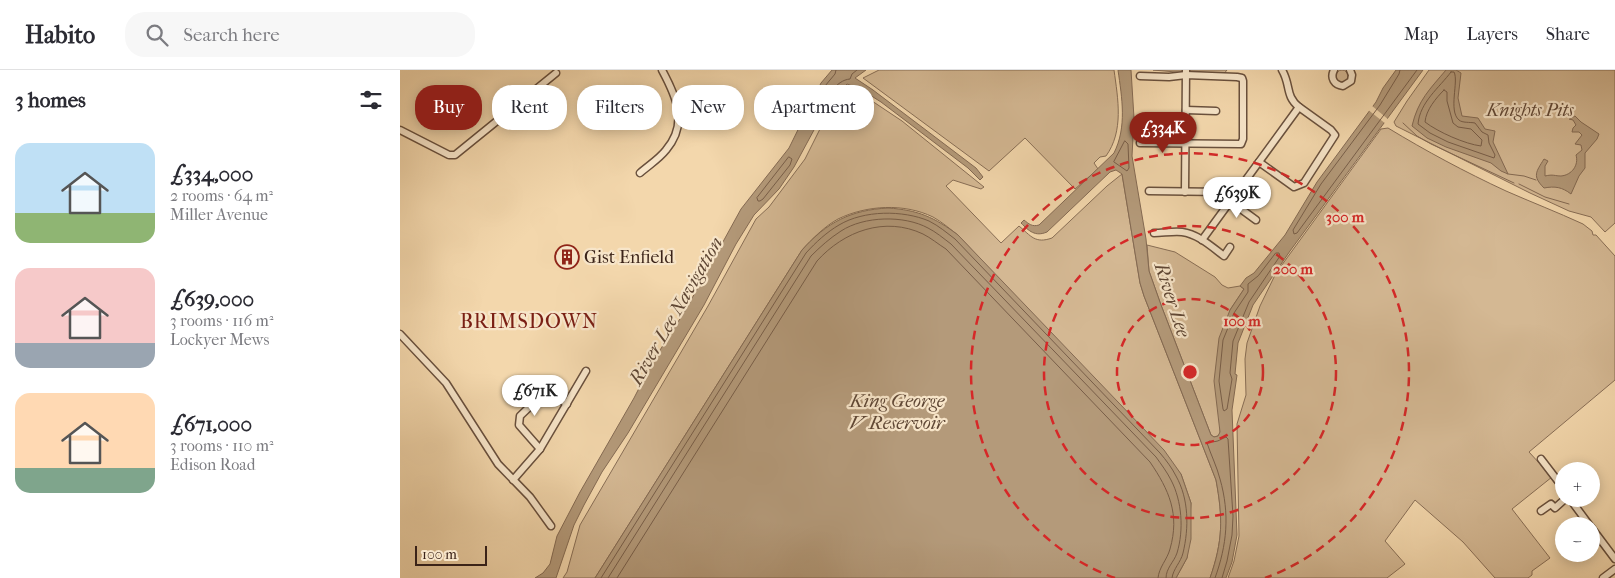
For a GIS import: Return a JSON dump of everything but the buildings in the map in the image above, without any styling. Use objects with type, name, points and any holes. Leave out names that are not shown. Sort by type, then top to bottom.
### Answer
[{"type":"street","points":[[640,173],[667,148],[675,135],[678,123],[676,98],[662,70]]},
{"type":"street","points":[[1259,162],[1294,187],[1304,183],[1335,136],[1331,130],[1291,100],[1286,78],[1282,70]]},
{"type":"street","points":[[1334,70],[1332,77],[1340,86],[1350,86],[1352,78],[1350,70]]},
{"type":"street","points":[[400,130],[450,155],[454,155],[556,73]]},
{"type":"street","points":[[1140,76],[1169,77],[1186,73],[1242,78],[1243,81],[1242,143],[1236,145],[1140,143]]},
{"type":"street","points":[[1185,192],[1186,73]]},
{"type":"street","points":[[1202,240],[1299,106]]},
{"type":"street","points":[[1186,110],[1216,111]]},
{"type":"street","points":[[1149,191],[1223,192]]},
{"type":"street","points":[[1230,201],[1256,220]]},
{"type":"street","points":[[1154,233],[1190,233],[1224,256],[1230,247]]},
{"type":"street","points":[[400,334],[450,387],[487,449],[498,464],[530,497],[551,526]]},
{"type":"street","points":[[513,480],[540,449],[586,371]]},
{"type":"street","points":[[540,449],[519,425],[520,416],[545,392],[550,392],[566,404]]},
{"type":"street","points":[[1541,459],[1555,477]]},
{"type":"street","points":[[1541,511],[1551,504],[1556,507]]},
{"type":"street","points":[[1600,540],[1615,559]]},
{"type":"street","points":[[1603,578],[1615,569]]},
{"type":"green space","points":[[879,70],[1114,70],[1118,114],[1115,136],[1106,156],[1100,157],[1094,163],[1098,169],[1075,189],[1025,138],[989,171],[863,78]]},
{"type":"green space","points":[[1153,70],[1227,70],[1222,76]]},
{"type":"green space","points":[[1340,70],[1344,70],[1348,76],[1344,82],[1340,82],[1336,78],[1336,74]]},
{"type":"green space","name":"Knights Pits","points":[[1429,70],[1615,70],[1615,223],[1605,232],[1591,217],[1569,211],[1530,193],[1396,126],[1394,122]]},
{"type":"green space","points":[[874,102],[902,121],[984,187],[981,189],[953,180],[946,186],[1001,243],[1019,226],[1034,238],[1046,240],[1052,238],[1122,174],[1140,283],[1216,480],[1221,518],[1217,552],[1210,578],[1176,578],[1187,558],[1191,503],[1181,474],[958,235],[933,217],[922,212],[910,209],[886,208],[861,211],[838,219],[814,237],[802,250],[595,578],[563,578],[567,572],[580,525],[708,306],[756,219],[769,207],[805,159],[820,130],[874,130]]},
{"type":"green space","points":[[1388,128],[1431,153],[1506,191],[1583,224],[1615,256],[1615,380],[1529,452],[1552,477],[1512,509],[1550,558],[1532,571],[1532,575],[1528,578],[1495,578],[1463,542],[1415,500],[1385,541],[1405,564],[1387,578],[1228,578],[1239,536],[1237,424],[1246,395],[1245,359],[1247,343],[1260,306],[1276,273],[1381,129]]},
{"type":"green space","points":[[1147,245],[1175,252],[1215,277],[1222,285],[1228,288],[1240,286],[1244,289],[1230,310],[1220,433],[1218,436],[1214,437],[1211,435],[1161,305],[1149,271]]},
{"type":"water","points":[[832,70],[866,70],[855,78],[866,85],[820,85]]},
{"type":"water","points":[[1118,70],[1131,70],[1134,118],[1132,156],[1146,239],[1149,271],[1211,435],[1214,437],[1218,436],[1220,432],[1214,381],[1219,338],[1230,310],[1244,289],[1240,286],[1246,278],[1254,273],[1285,235],[1317,182],[1376,102],[1396,70],[1423,70],[1290,251],[1253,305],[1238,343],[1235,374],[1237,375],[1232,410],[1237,535],[1232,562],[1226,578],[1210,578],[1217,552],[1221,518],[1216,480],[1140,283],[1122,174],[1116,170],[1110,172],[1047,232],[1039,234],[1030,231],[1021,223],[1024,220],[1032,225],[1039,225],[1114,153],[1121,133],[1122,123],[1122,102]]},
{"type":"water","points":[[1446,70],[1456,70],[1461,73],[1458,98],[1462,116],[1478,118],[1485,129],[1495,131],[1493,142],[1508,174],[1491,163],[1427,138],[1412,126],[1421,102]]},
{"type":"water","points":[[874,91],[976,168],[983,177],[980,180],[968,168],[874,98]]},
{"type":"water","points":[[1575,116],[1599,134],[1585,153],[1585,168],[1571,194],[1558,188],[1544,188],[1536,174],[1544,159],[1548,161],[1545,166],[1545,176],[1561,176],[1568,174],[1574,169],[1577,159],[1576,155],[1582,150],[1581,145],[1575,144],[1582,135],[1579,132],[1572,132],[1576,125],[1573,120],[1569,119]]},
{"type":"water","points":[[798,130],[814,130],[794,167],[779,189],[754,215],[736,244],[704,305],[628,433],[602,472],[574,525],[556,578],[535,578],[543,573],[550,564],[557,536],[580,492],[653,361],[685,311],[741,209],[789,148]]},
{"type":"water","name":"King George V Reservoir","points":[[888,208],[925,216],[941,223],[958,235],[1164,450],[1181,474],[1191,503],[1191,539],[1187,558],[1176,578],[595,578],[802,250],[821,232],[841,219],[862,211]]},
{"type":"pier","points":[[1371,105],[1389,120],[1386,124],[1367,109]]},
{"type":"waterway","points":[[1403,123],[1417,136],[1431,144],[1514,183]]},
{"type":"waterway","points":[[1508,174],[1536,180]]},
{"type":"waterway","points":[[1519,184],[1545,197],[1569,204]]},
{"type":"place","name":"Gist Enfield","points":[[567,257]]},
{"type":"district","name":"BRIMSDOWN","points":[[529,321]]},
{"type":"water label","name":"River Lee","points":[[1172,300]]},
{"type":"water label","name":"River Lee Navigation","points":[[676,311]]}]
